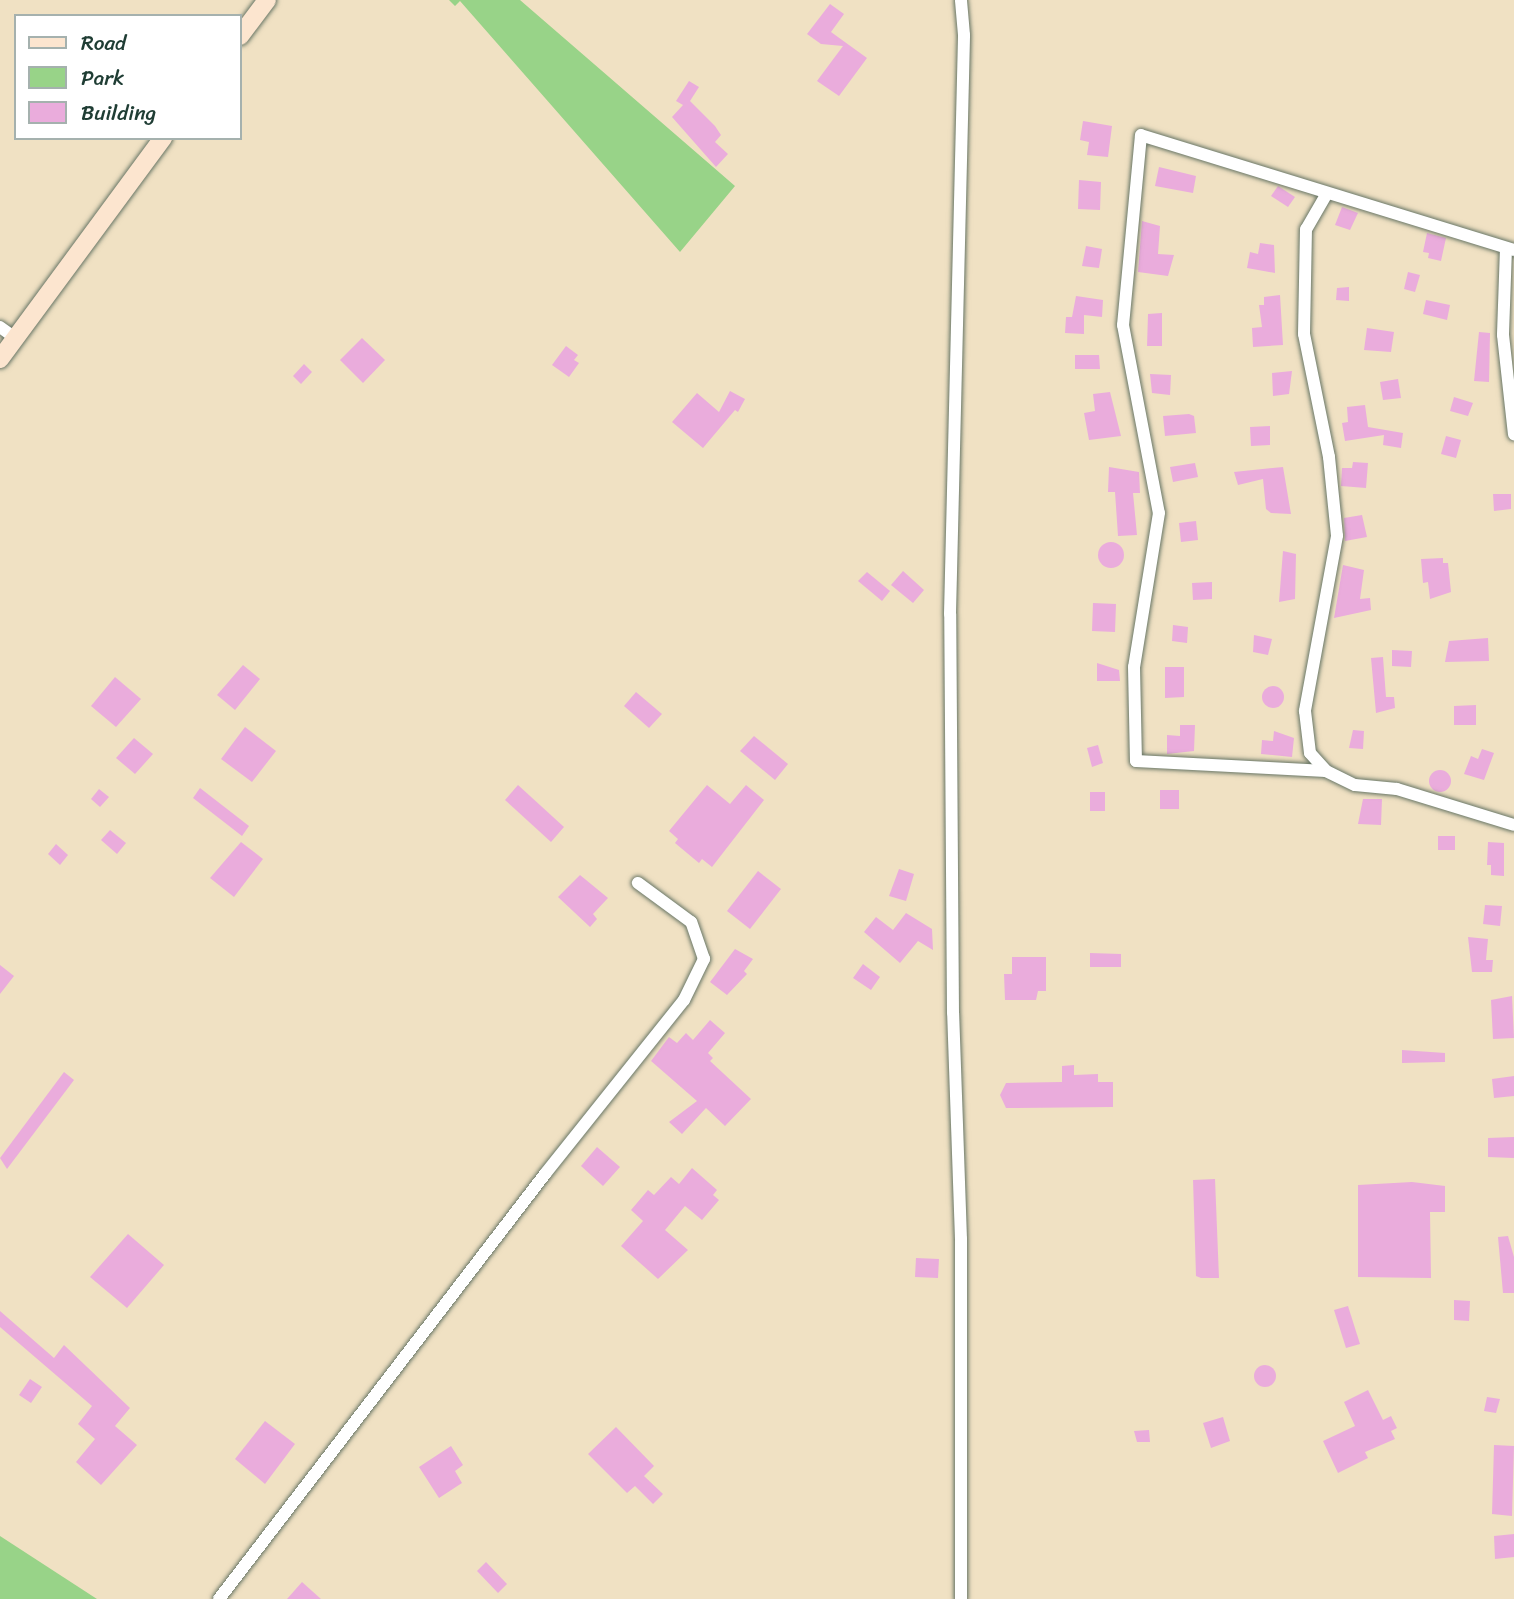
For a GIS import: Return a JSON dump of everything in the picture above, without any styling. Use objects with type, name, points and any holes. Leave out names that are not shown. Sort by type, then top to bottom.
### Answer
[{"type":"street","points":[[242,33],[267,0]]},
{"type":"street","points":[[961,0],[964,34],[950,614],[953,1013],[961,1252],[961,1599]]},
{"type":"street","points":[[1326,771],[1136,761],[1134,667],[1158,513],[1123,325],[1141,135],[1326,195],[1510,249],[1503,335],[1514,434]]},
{"type":"street","points":[[0,359],[162,140]]},
{"type":"street","points":[[1326,195],[1307,229],[1304,334],[1323,421],[1337,536],[1305,711],[1310,753],[1326,771],[1355,785],[1396,789],[1514,825]]},
{"type":"street","points":[[0,327],[15,338]]},
{"type":"street","points":[[219,1599],[545,1174],[684,1000],[704,959],[691,922],[638,883]]},
{"type":"green space","points":[[449,0],[520,0],[735,186],[680,252],[460,1],[455,6]]},
{"type":"green space","points":[[0,1536],[97,1599],[0,1599]]},
{"type":"building","points":[[830,4],[844,14],[831,32],[867,58],[839,96],[817,81],[843,46],[821,44],[807,34]]},
{"type":"building","points":[[689,81],[699,87],[690,101],[715,126],[721,135],[715,142],[728,154],[716,167],[672,117],[683,105],[676,101]]},
{"type":"building","points":[[1083,121],[1112,126],[1108,157],[1087,155],[1089,142],[1080,140]]},
{"type":"building","points":[[1159,167],[1196,176],[1193,193],[1155,186]]},
{"type":"building","points":[[1079,180],[1101,182],[1100,210],[1078,209]]},
{"type":"building","points":[[1278,186],[1295,197],[1288,207],[1271,196]]},
{"type":"building","points":[[1342,207],[1358,213],[1350,230],[1335,225]]},
{"type":"building","points":[[1142,221],[1160,226],[1158,254],[1174,255],[1168,276],[1138,272]]},
{"type":"building","points":[[1427,233],[1446,238],[1441,261],[1428,258],[1429,253],[1423,252]]},
{"type":"building","points":[[1260,243],[1274,245],[1275,273],[1247,268],[1250,252],[1258,254]]},
{"type":"building","points":[[1086,246],[1102,249],[1099,268],[1082,266]]},
{"type":"building","points":[[1408,272],[1420,275],[1415,292],[1404,289]]},
{"type":"building","points":[[1349,287],[1349,301],[1336,300],[1337,288]]},
{"type":"building","points":[[1280,295],[1283,345],[1253,347],[1252,328],[1262,327],[1259,305],[1264,305],[1264,297]]},
{"type":"building","points":[[1076,296],[1103,300],[1102,317],[1084,315],[1084,334],[1065,333],[1066,317],[1072,317]]},
{"type":"building","points":[[1426,300],[1450,305],[1447,320],[1423,314]]},
{"type":"building","points":[[1162,313],[1162,346],[1147,346],[1148,314]]},
{"type":"building","points":[[1367,328],[1394,332],[1391,352],[1364,350]]},
{"type":"building","points":[[1479,332],[1490,333],[1489,382],[1474,381]]},
{"type":"building","points":[[362,338],[385,360],[363,383],[340,360]]},
{"type":"building","points":[[566,346],[578,355],[574,360],[579,363],[569,377],[552,365]]},
{"type":"building","points":[[1075,355],[1099,355],[1100,369],[1075,369]]},
{"type":"building","points":[[304,364],[312,372],[301,384],[293,376]]},
{"type":"building","points":[[1292,371],[1289,394],[1273,396],[1272,373]]},
{"type":"building","points":[[1150,374],[1171,375],[1170,395],[1152,393]]},
{"type":"building","points":[[1398,379],[1401,398],[1383,400],[1380,382]]},
{"type":"building","points":[[730,391],[745,399],[738,412],[735,410],[703,448],[672,422],[697,393],[719,412]]},
{"type":"building","points":[[1110,392],[1121,436],[1089,440],[1084,413],[1095,411],[1093,394]]},
{"type":"building","points":[[1454,397],[1473,403],[1468,416],[1450,411]]},
{"type":"building","points":[[1365,405],[1368,427],[1403,433],[1401,448],[1383,445],[1384,435],[1345,441],[1342,423],[1348,422],[1347,407]]},
{"type":"building","points":[[1163,416],[1194,416],[1196,433],[1165,436]]},
{"type":"building","points":[[1270,426],[1270,445],[1251,446],[1250,427]]},
{"type":"building","points":[[1446,436],[1461,440],[1456,458],[1441,454]]},
{"type":"building","points":[[1353,462],[1368,463],[1366,488],[1341,486],[1342,468],[1352,468]]},
{"type":"building","points":[[1195,463],[1198,477],[1173,482],[1170,467]]},
{"type":"building","points":[[1109,467],[1139,472],[1140,493],[1133,493],[1137,535],[1118,536],[1115,492],[1108,492]]},
{"type":"building","points":[[1283,467],[1291,514],[1271,513],[1266,509],[1263,479],[1238,485],[1234,472]]},
{"type":"building","points":[[1493,494],[1511,494],[1511,509],[1494,511]]},
{"type":"building","points":[[1362,515],[1367,537],[1345,541],[1344,518]]},
{"type":"building","points":[[1196,521],[1198,540],[1181,542],[1179,523]]},
{"type":"building","points":[[1111,542],[1120,546],[1124,555],[1120,564],[1111,568],[1102,564],[1098,555],[1102,546]]},
{"type":"building","points":[[1283,551],[1296,554],[1295,599],[1279,602]]},
{"type":"building","points":[[1443,558],[1443,563],[1448,563],[1451,592],[1430,599],[1428,582],[1423,583],[1421,559]]},
{"type":"building","points":[[1343,565],[1364,570],[1360,599],[1370,598],[1371,610],[1334,618]]},
{"type":"building","points":[[903,571],[924,590],[913,603],[891,585]]},
{"type":"building","points":[[867,572],[890,591],[882,601],[858,581]]},
{"type":"building","points":[[1212,582],[1212,599],[1193,600],[1192,583]]},
{"type":"building","points":[[1093,603],[1116,604],[1115,632],[1092,631]]},
{"type":"building","points":[[1173,625],[1188,627],[1187,643],[1172,641]]},
{"type":"building","points":[[1254,635],[1272,639],[1268,655],[1253,652]]},
{"type":"building","points":[[1488,638],[1489,661],[1445,662],[1449,641]]},
{"type":"building","points":[[1392,650],[1412,651],[1411,667],[1392,666]]},
{"type":"building","points":[[1383,657],[1386,697],[1394,697],[1395,708],[1376,713],[1371,658]]},
{"type":"building","points":[[1097,663],[1119,670],[1120,681],[1097,681]]},
{"type":"building","points":[[243,665],[260,679],[235,710],[217,695]]},
{"type":"building","points":[[1165,667],[1184,667],[1184,697],[1165,698]]},
{"type":"building","points":[[115,677],[141,699],[116,727],[91,706]]},
{"type":"building","points":[[1273,686],[1281,689],[1284,697],[1281,705],[1273,708],[1265,705],[1262,697],[1265,689]]},
{"type":"building","points":[[636,692],[662,714],[649,728],[624,706]]},
{"type":"building","points":[[1476,705],[1476,725],[1454,725],[1454,706]]},
{"type":"building","points":[[1180,725],[1195,725],[1194,751],[1167,754],[1167,735],[1180,736]]},
{"type":"building","points":[[245,727],[276,751],[252,782],[221,759]]},
{"type":"building","points":[[1353,730],[1364,731],[1363,749],[1349,748]]},
{"type":"building","points":[[1274,731],[1294,738],[1292,757],[1261,754],[1262,740],[1273,741]]},
{"type":"building","points":[[754,736],[788,764],[775,780],[740,751]]},
{"type":"building","points":[[134,738],[153,754],[135,774],[116,758]]},
{"type":"building","points":[[1098,745],[1103,763],[1092,767],[1087,748]]},
{"type":"building","points":[[1482,749],[1494,753],[1484,780],[1464,774],[1471,756],[1478,759]]},
{"type":"building","points":[[1440,770],[1448,773],[1451,781],[1448,789],[1440,792],[1432,789],[1429,781],[1432,773]]},
{"type":"building","points":[[518,785],[564,827],[551,842],[505,800]]},
{"type":"building","points":[[707,785],[730,804],[746,785],[764,800],[712,867],[702,859],[699,863],[675,843],[678,839],[669,831]]},
{"type":"building","points":[[200,788],[249,826],[242,836],[193,798]]},
{"type":"building","points":[[99,789],[109,797],[100,807],[91,799]]},
{"type":"building","points":[[1160,790],[1179,790],[1179,809],[1160,809]]},
{"type":"building","points":[[1090,792],[1105,792],[1105,811],[1090,811]]},
{"type":"building","points":[[1363,799],[1382,799],[1381,825],[1358,824]]},
{"type":"building","points":[[110,830],[126,843],[117,854],[101,840]]},
{"type":"building","points":[[1438,836],[1455,836],[1455,850],[1438,850]]},
{"type":"building","points":[[241,842],[263,859],[234,897],[210,878]]},
{"type":"building","points":[[1488,842],[1504,843],[1504,876],[1491,875],[1491,865],[1487,865]]},
{"type":"building","points":[[56,844],[68,855],[60,865],[48,854]]},
{"type":"building","points":[[899,869],[914,874],[906,901],[889,896]]},
{"type":"building","points":[[758,871],[781,889],[750,929],[727,911]]},
{"type":"building","points":[[580,875],[608,898],[593,914],[597,919],[590,927],[558,897]]},
{"type":"building","points":[[1485,905],[1502,906],[1500,926],[1483,924]]},
{"type":"building","points":[[906,913],[932,929],[933,950],[918,941],[900,963],[864,932],[876,917],[893,930]]},
{"type":"building","points":[[1468,937],[1488,939],[1486,960],[1493,960],[1492,972],[1472,972]]},
{"type":"building","points":[[735,949],[753,959],[744,971],[747,974],[727,995],[710,982]]},
{"type":"building","points":[[1090,953],[1121,954],[1121,967],[1090,967]]},
{"type":"building","points":[[1012,957],[1046,957],[1046,991],[1038,991],[1036,1000],[1005,1000],[1004,974],[1012,974]]},
{"type":"building","points":[[863,964],[880,977],[871,990],[853,978]]},
{"type":"building","points":[[0,965],[14,976],[0,994]]},
{"type":"building","points":[[1512,996],[1514,1038],[1493,1039],[1491,1000]]},
{"type":"building","points":[[710,1020],[725,1033],[708,1053],[713,1058],[710,1061],[751,1099],[725,1126],[706,1108],[682,1134],[669,1122],[697,1101],[651,1061],[669,1037],[677,1043],[686,1033],[693,1040]]},
{"type":"building","points":[[1402,1050],[1445,1053],[1445,1062],[1402,1063]]},
{"type":"building","points":[[1074,1065],[1074,1075],[1098,1074],[1098,1082],[1113,1082],[1113,1107],[1006,1108],[1000,1095],[1006,1083],[1062,1082],[1062,1066]]},
{"type":"building","points":[[64,1072],[74,1080],[7,1169],[0,1158]]},
{"type":"building","points":[[1514,1076],[1514,1096],[1494,1098],[1492,1079]]},
{"type":"building","points":[[1514,1137],[1514,1158],[1488,1157],[1488,1138]]},
{"type":"building","points":[[597,1147],[620,1167],[603,1186],[581,1166]]},
{"type":"building","points":[[692,1168],[717,1190],[713,1195],[719,1200],[702,1220],[685,1206],[665,1230],[688,1250],[658,1279],[621,1246],[643,1221],[631,1210],[648,1190],[654,1195],[671,1177],[679,1184]]},
{"type":"building","points":[[1215,1179],[1219,1278],[1201,1278],[1196,1276],[1193,1180]]},
{"type":"building","points":[[1412,1182],[1445,1186],[1445,1212],[1430,1212],[1431,1278],[1358,1277],[1358,1185]]},
{"type":"building","points":[[128,1234],[164,1265],[127,1308],[90,1277]]},
{"type":"building","points":[[1508,1236],[1514,1257],[1514,1293],[1503,1293],[1498,1237]]},
{"type":"building","points":[[916,1258],[939,1259],[938,1278],[915,1277]]},
{"type":"building","points":[[1454,1300],[1470,1301],[1469,1321],[1454,1320]]},
{"type":"building","points":[[1348,1306],[1360,1344],[1346,1348],[1334,1310]]},
{"type":"building","points":[[0,1311],[54,1358],[64,1345],[130,1408],[115,1426],[137,1445],[101,1485],[76,1462],[95,1439],[78,1424],[92,1406],[0,1327]]},
{"type":"building","points":[[1265,1365],[1273,1368],[1276,1376],[1273,1384],[1265,1387],[1257,1384],[1254,1376],[1257,1368]]},
{"type":"building","points":[[30,1379],[42,1387],[31,1403],[19,1395]]},
{"type":"building","points":[[1368,1390],[1383,1420],[1391,1416],[1397,1428],[1391,1431],[1395,1439],[1365,1452],[1368,1458],[1338,1473],[1323,1441],[1355,1426],[1344,1402]]},
{"type":"building","points":[[1487,1397],[1500,1399],[1496,1413],[1484,1411]]},
{"type":"building","points":[[1223,1417],[1230,1441],[1211,1448],[1203,1423]]},
{"type":"building","points":[[265,1421],[295,1444],[265,1484],[235,1459]]},
{"type":"building","points":[[616,1427],[654,1466],[644,1476],[663,1494],[653,1504],[635,1486],[627,1493],[588,1454]]},
{"type":"building","points":[[1149,1430],[1150,1442],[1137,1442],[1134,1431]]},
{"type":"building","points":[[1494,1445],[1514,1446],[1512,1516],[1492,1514]]},
{"type":"building","points":[[451,1446],[463,1465],[455,1471],[462,1483],[439,1498],[419,1467]]},
{"type":"building","points":[[1514,1534],[1514,1557],[1495,1559],[1494,1536]]},
{"type":"building","points":[[486,1562],[507,1584],[498,1593],[477,1571]]},
{"type":"building","points":[[302,1582],[321,1599],[287,1599]]}]
